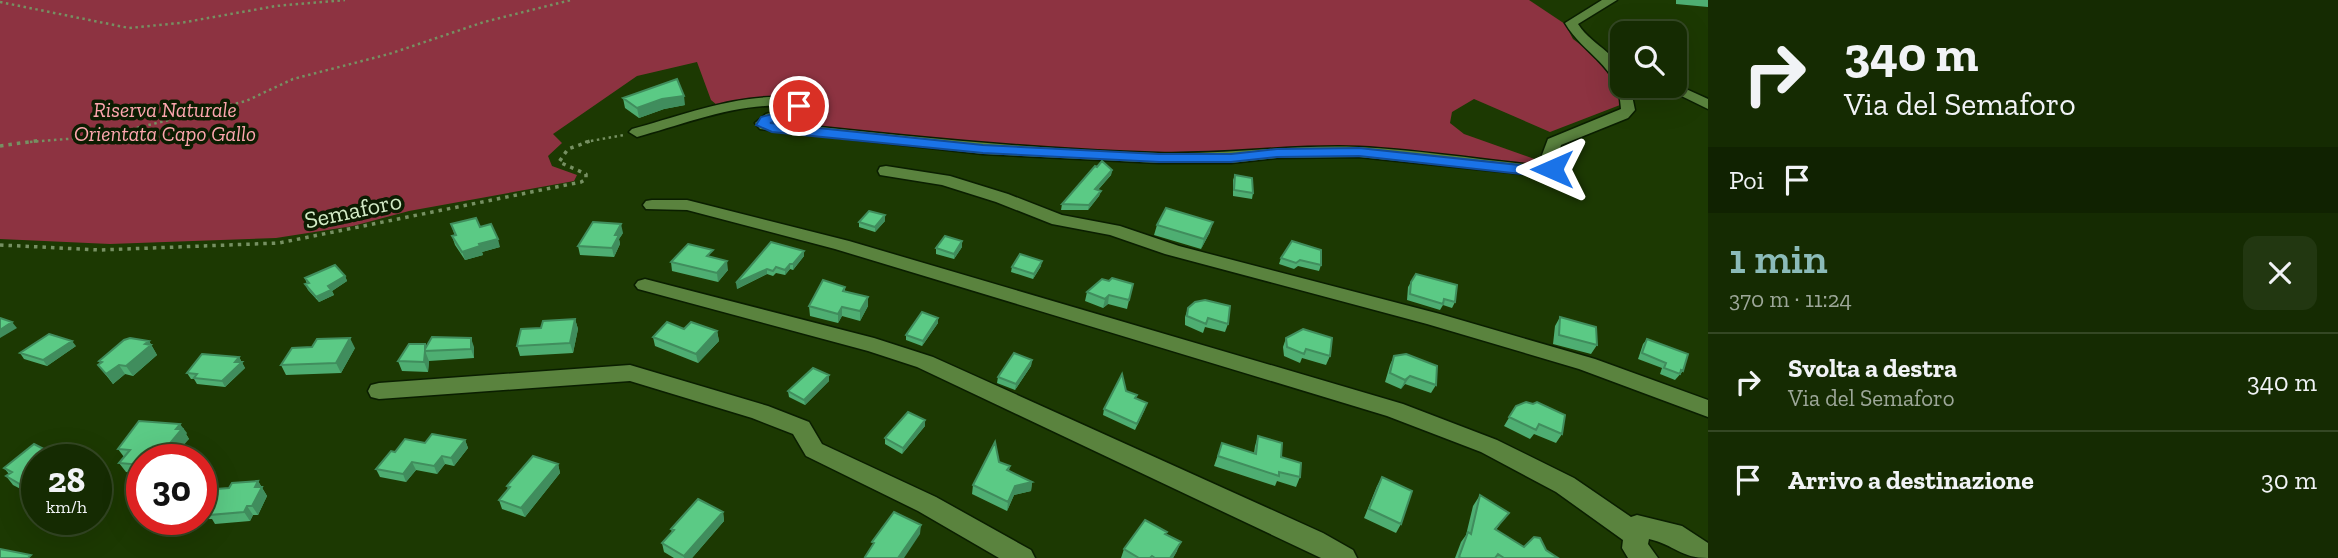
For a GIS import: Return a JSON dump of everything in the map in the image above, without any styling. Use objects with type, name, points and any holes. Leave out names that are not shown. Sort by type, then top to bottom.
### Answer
[{"type":"street","points":[[1610,60],[1578,37],[1571,23],[1611,0]]},
{"type":"street","points":[[637,132],[775,100],[792,102],[799,108],[793,113],[765,119],[765,127],[983,149],[1171,158],[1359,152],[1544,172],[1552,169],[1549,155],[1555,142],[1623,115],[1628,110],[1627,98],[1606,58]]},
{"type":"street","points":[[1687,95],[1708,105]]},
{"type":"street","points":[[886,171],[944,180],[1002,198],[1058,220],[1114,230],[1172,250],[1433,319],[1587,364],[1682,397],[1708,409]]},
{"type":"street","points":[[652,205],[687,205],[842,245],[1395,410],[1489,446],[1565,485],[1641,547]]},
{"type":"street","points":[[645,285],[874,345],[925,362],[1198,486],[1314,541],[1343,558]]},
{"type":"street","points":[[379,391],[630,373],[748,408],[801,428],[814,450],[927,504],[1022,558]]},
{"type":"street","points":[[1641,547],[1637,526],[1673,534],[1708,557]]},
{"type":"path","points":[[0,2],[129,28],[180,23],[276,6],[345,0]]},
{"type":"path","points":[[0,146],[54,138],[104,136],[246,101],[293,79],[389,54],[484,22],[571,0]]},
{"type":"path","name":"Semaforo","points":[[0,245],[100,250],[199,247],[279,243],[354,230],[406,216],[581,182],[586,179],[586,174],[559,162],[562,153],[577,145],[637,132]]},
{"type":"green space","name":"Riserva Naturale Orientata Capo Gallo","points":[[0,0],[1529,0],[1565,24],[1573,39],[1602,61],[1610,76],[1610,98],[1619,98],[1620,105],[1550,132],[1474,99],[1452,112],[1450,123],[1464,134],[1540,161],[1541,167],[1396,158],[1107,151],[965,142],[775,125],[775,121],[803,113],[828,98],[825,94],[798,94],[717,105],[711,100],[697,62],[637,76],[553,134],[562,143],[548,156],[552,166],[577,175],[574,181],[409,211],[353,226],[276,238],[110,244],[0,239]]},
{"type":"building","points":[[677,79],[684,96],[662,99],[637,108],[623,98]]},
{"type":"building","points":[[1102,161],[1112,170],[1095,189],[1101,191],[1089,205],[1062,204],[1095,166]]},
{"type":"building","points":[[1235,175],[1252,178],[1253,193],[1234,190]]},
{"type":"building","points":[[1166,208],[1213,222],[1204,239],[1157,225]]},
{"type":"building","points":[[869,211],[885,215],[875,227],[859,222]]},
{"type":"building","points":[[476,218],[480,227],[491,224],[498,239],[462,252],[452,236],[456,235],[451,224]]},
{"type":"building","points":[[593,222],[621,224],[612,248],[578,246]]},
{"type":"building","points":[[945,236],[962,241],[954,254],[936,248]]},
{"type":"building","points":[[1292,241],[1321,250],[1321,265],[1300,260],[1296,263],[1281,258]]},
{"type":"building","points":[[771,242],[804,251],[785,270],[776,267],[773,271],[767,269],[736,283]]},
{"type":"building","points":[[688,244],[713,250],[707,256],[727,261],[717,273],[671,262]]},
{"type":"building","points":[[1020,254],[1042,261],[1034,274],[1012,267]]},
{"type":"building","points":[[335,265],[345,276],[328,286],[331,290],[316,297],[305,284],[309,283],[305,278]]},
{"type":"building","points":[[1416,274],[1457,285],[1455,302],[1444,299],[1443,304],[1410,294],[1411,282]]},
{"type":"building","points":[[1112,278],[1133,284],[1129,300],[1109,295],[1105,299],[1087,292],[1102,279],[1109,281]]},
{"type":"building","points":[[823,280],[845,287],[843,291],[868,297],[860,311],[842,307],[838,314],[809,306]]},
{"type":"building","points":[[1205,300],[1230,306],[1228,324],[1208,318],[1206,324],[1187,316],[1188,308],[1195,302]]},
{"type":"building","points":[[922,312],[938,318],[923,341],[906,335]]},
{"type":"building","points":[[1560,317],[1596,327],[1597,345],[1559,335]]},
{"type":"building","points":[[0,318],[12,322],[0,330]]},
{"type":"building","points":[[575,319],[570,343],[517,346],[521,329],[541,328],[543,321]]},
{"type":"building","points":[[667,322],[684,329],[691,322],[717,331],[696,354],[653,337]]},
{"type":"building","points":[[1303,329],[1332,338],[1330,356],[1306,349],[1304,354],[1287,347],[1286,338]]},
{"type":"building","points":[[49,334],[72,341],[43,360],[20,353]]},
{"type":"building","points":[[432,337],[471,338],[471,349],[425,351],[424,362],[398,361],[409,344],[425,344],[425,349]]},
{"type":"building","points":[[130,338],[149,341],[145,344],[151,345],[126,366],[119,365],[106,374],[98,365],[102,362],[99,361]]},
{"type":"building","points":[[350,338],[336,363],[281,365],[292,348],[312,347],[317,339]]},
{"type":"building","points":[[1647,339],[1688,354],[1683,371],[1681,370],[1680,374],[1664,368],[1666,363],[1642,353]]},
{"type":"building","points":[[1014,353],[1032,360],[1016,384],[998,377]]},
{"type":"building","points":[[202,354],[239,357],[235,362],[242,362],[222,381],[194,378],[197,374],[187,373]]},
{"type":"building","points":[[1406,354],[1437,366],[1436,385],[1410,376],[1405,380],[1390,373],[1394,356]]},
{"type":"building","points":[[813,368],[829,375],[804,400],[788,391]]},
{"type":"building","points":[[1122,374],[1126,391],[1147,403],[1137,424],[1104,409]]},
{"type":"building","points":[[1537,402],[1565,415],[1562,434],[1539,424],[1536,430],[1509,417],[1516,406]]},
{"type":"building","points":[[908,412],[925,420],[903,448],[885,438]]},
{"type":"building","points":[[139,421],[180,424],[176,429],[182,429],[169,444],[126,444],[126,450],[118,449]]},
{"type":"building","points":[[432,434],[465,440],[451,458],[442,456],[434,466],[412,462],[403,474],[376,469],[405,439],[425,443]]},
{"type":"building","points":[[1258,436],[1282,443],[1281,457],[1301,463],[1300,477],[1279,472],[1279,476],[1218,456],[1222,443],[1256,454]]},
{"type":"building","points":[[995,442],[999,462],[1010,466],[1007,470],[1032,482],[1015,486],[1008,502],[973,485]]},
{"type":"building","points":[[21,454],[21,485],[6,476],[12,472],[4,468]]},
{"type":"building","points":[[126,455],[126,464],[119,463]]},
{"type":"building","points":[[533,456],[558,464],[521,508],[499,500],[510,487],[507,486]]},
{"type":"building","points":[[1382,477],[1412,491],[1401,524],[1369,509]]},
{"type":"building","points":[[258,481],[255,487],[262,487],[252,506],[247,506],[244,512],[217,514],[217,489],[229,488],[232,483]]},
{"type":"building","points":[[1480,495],[1509,513],[1495,529],[1524,547],[1534,537],[1540,538],[1546,550],[1558,558],[1504,558],[1498,554],[1495,558],[1459,557],[1468,532],[1471,534]]},
{"type":"building","points":[[698,499],[723,512],[684,556],[662,543]]},
{"type":"building","points":[[894,512],[921,525],[898,558],[865,557],[874,543],[872,542]]},
{"type":"building","points":[[1145,520],[1181,542],[1170,558],[1139,558],[1124,549]]},
{"type":"building","points":[[0,549],[31,555],[28,558],[0,558]]},
{"type":"route","points":[[799,106],[793,113],[765,119],[763,125],[983,149],[1159,158],[1231,158],[1277,153],[1359,152],[1539,172],[1552,169]]}]
